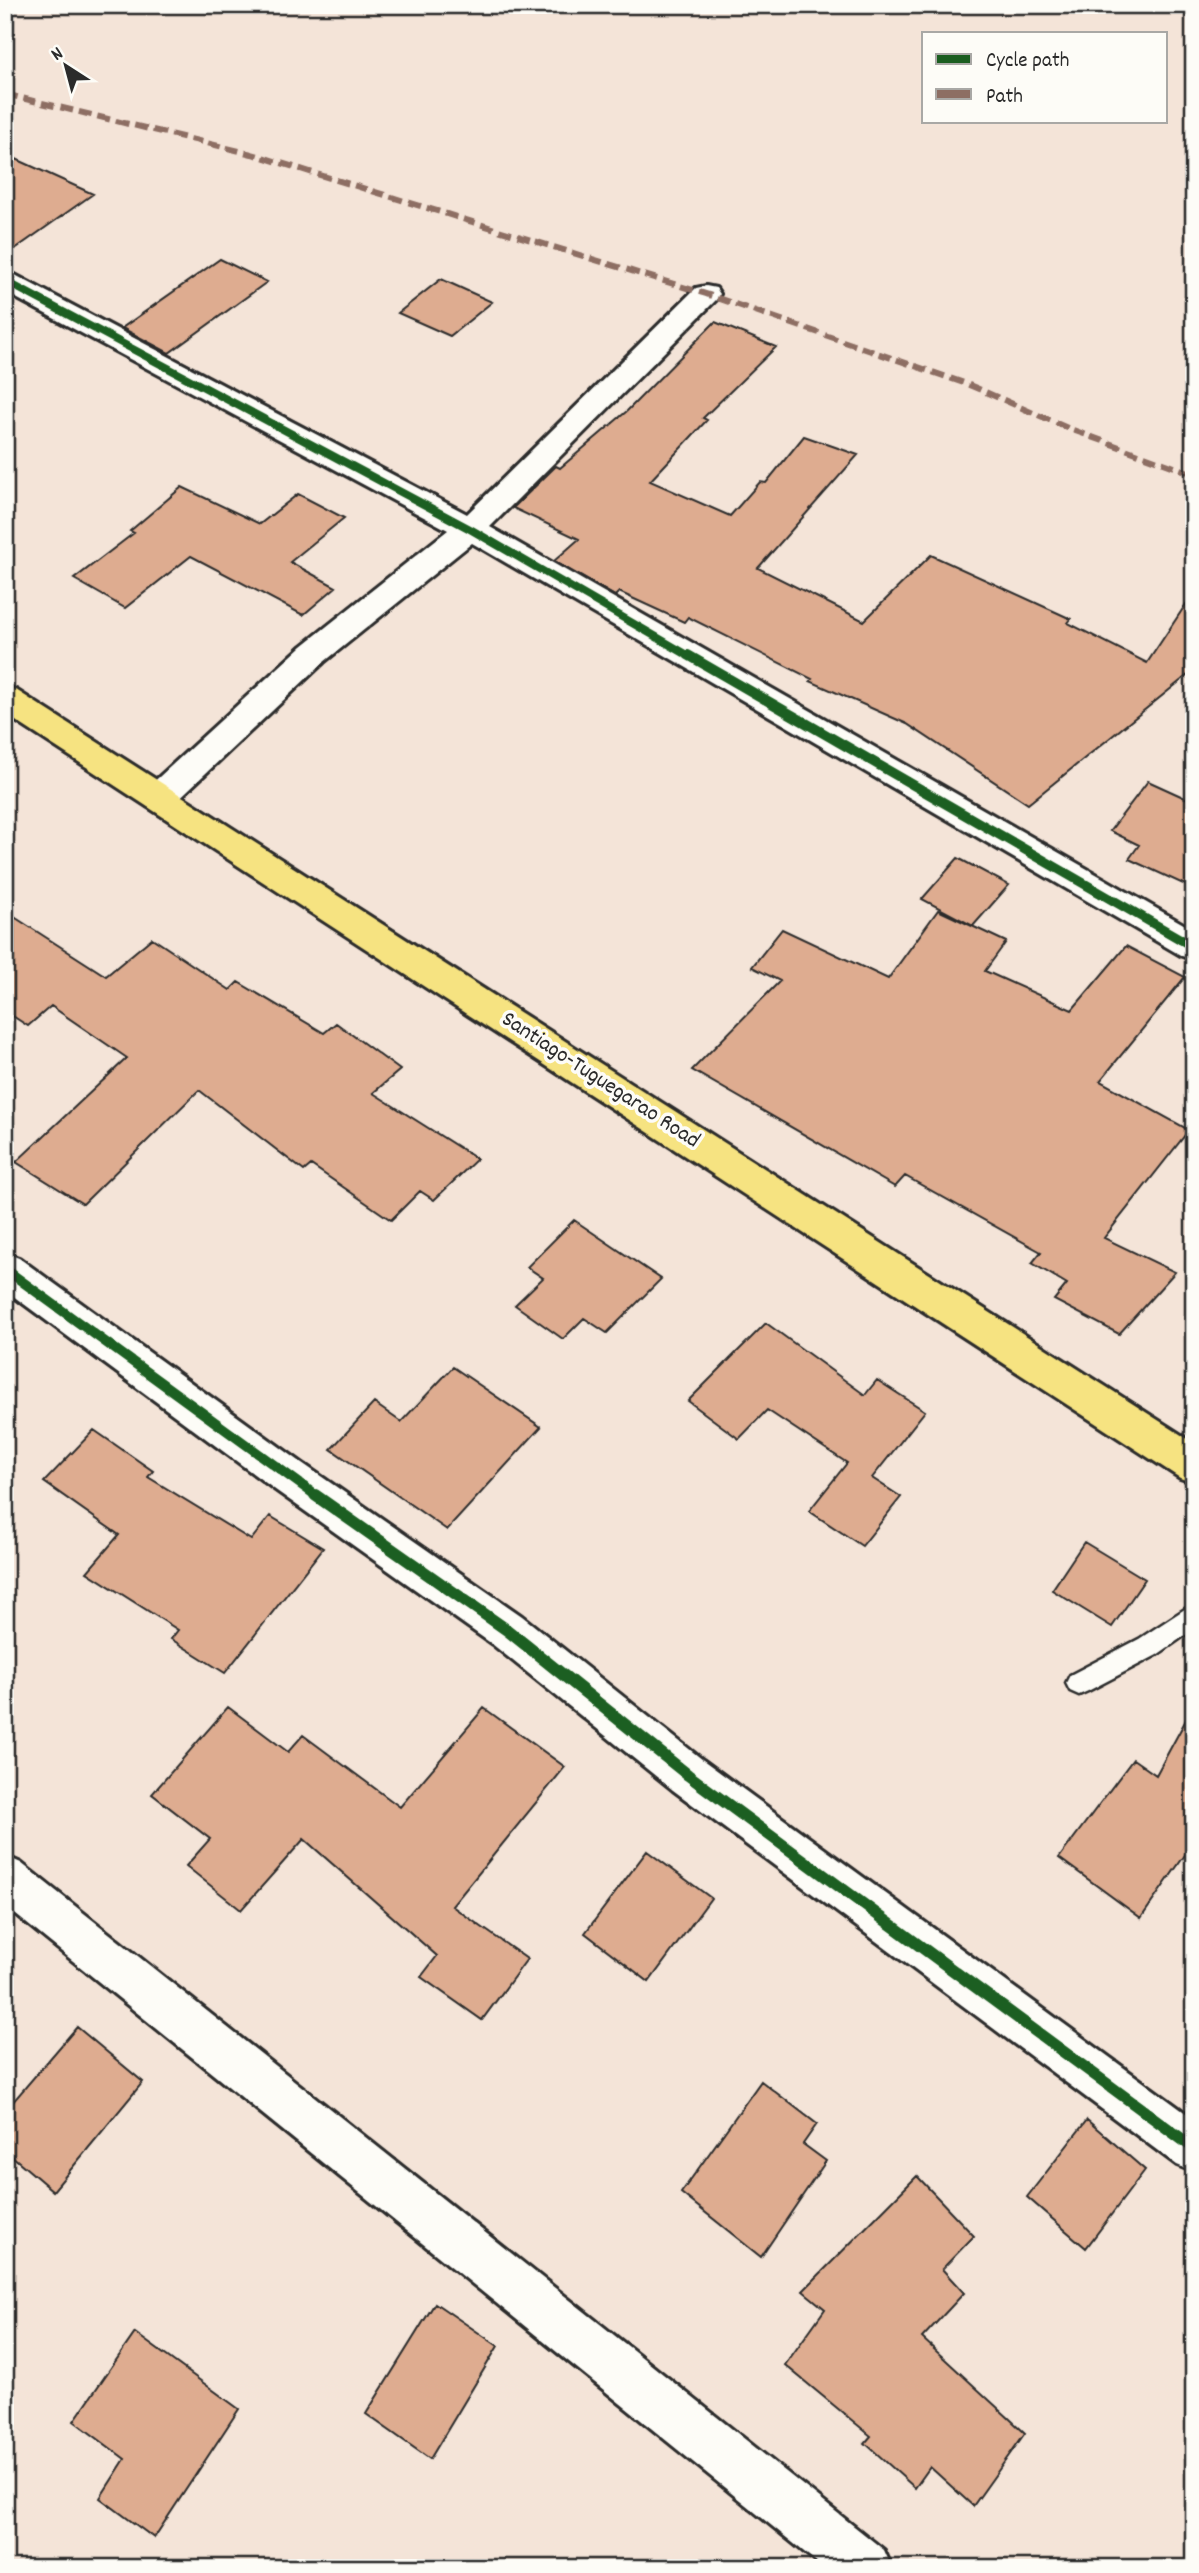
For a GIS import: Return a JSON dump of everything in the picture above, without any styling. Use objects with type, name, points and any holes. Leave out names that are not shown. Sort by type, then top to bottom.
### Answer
[{"type":"highway","name":"Santiago-Tuguegarao Road","points":[[5,698],[1194,1465]]},
{"type":"street","points":[[5,281],[470,529],[1194,947]]},
{"type":"street","points":[[159,797],[313,654],[470,529],[706,294]]},
{"type":"street","points":[[5,1269],[288,1476],[507,1630],[688,1775],[1194,2148]]},
{"type":"street","points":[[5,1878],[866,2568]]},
{"type":"lane","points":[[1079,1683],[1148,1647],[1194,1614]]},
{"type":"building","points":[[5,154],[93,194],[5,256]]},
{"type":"building","points":[[220,259],[267,282],[169,353],[122,328]]},
{"type":"building","points":[[441,279],[492,302],[450,336],[398,313]]},
{"type":"building","points":[[715,322],[776,347],[703,418],[707,420],[650,481],[730,516],[760,482],[766,483],[804,436],[858,455],[758,568],[864,621],[931,555],[1071,619],[1068,623],[1147,663],[1194,592],[1194,670],[1028,804],[907,724],[810,681],[812,679],[688,617],[684,622],[619,592],[615,596],[554,561],[579,539],[513,508],[556,466],[560,468],[627,411]]},
{"type":"building","points":[[182,487],[260,524],[298,494],[344,518],[290,562],[336,587],[303,615],[191,556],[125,608],[74,579],[134,533],[130,531]]},
{"type":"building","points":[[1148,781],[1194,802],[1194,889],[1129,859],[1139,845],[1110,831]]},
{"type":"building","points":[[958,858],[1009,885],[973,926],[922,899]]},
{"type":"building","points":[[938,910],[1006,942],[985,971],[1072,1010],[1126,946],[1185,977],[1100,1081],[1189,1130],[1104,1238],[1175,1272],[1119,1334],[1054,1300],[1067,1284],[1032,1263],[1041,1252],[905,1176],[895,1187],[692,1070],[780,981],[752,967],[782,929],[888,979]]},
{"type":"building","points":[[5,911],[106,976],[152,938],[230,990],[238,982],[324,1033],[336,1023],[400,1070],[373,1093],[477,1159],[434,1200],[420,1191],[391,1220],[311,1165],[304,1171],[199,1090],[83,1204],[16,1162],[127,1058],[51,1006],[28,1026],[5,1011]]},
{"type":"building","points":[[574,1220],[661,1279],[607,1333],[584,1318],[563,1339],[515,1305],[543,1278],[527,1267]]},
{"type":"building","points":[[766,1323],[865,1395],[877,1380],[925,1411],[872,1478],[901,1497],[862,1546],[809,1511],[847,1463],[767,1410],[739,1439],[688,1401]]},
{"type":"building","points":[[453,1367],[541,1427],[447,1530],[331,1449],[374,1403],[401,1422]]},
{"type":"building","points":[[94,1430],[153,1471],[148,1477],[251,1540],[270,1516],[323,1548],[225,1673],[171,1639],[178,1630],[87,1572],[119,1535],[44,1482]]},
{"type":"building","points":[[1084,1542],[1145,1579],[1112,1627],[1052,1590]]},
{"type":"building","points":[[1194,1705],[1194,1842],[1141,1918],[1059,1858],[1133,1759],[1156,1775]]},
{"type":"building","points":[[228,1707],[288,1752],[303,1735],[400,1807],[484,1708],[565,1767],[452,1906],[527,1959],[482,2020],[421,1977],[437,1956],[304,1839],[241,1910],[186,1866],[210,1839],[152,1794]]},
{"type":"building","points":[[647,1851],[711,1898],[649,1982],[585,1933]]},
{"type":"building","points":[[77,2027],[143,2082],[53,2191],[5,2150],[5,2111]]},
{"type":"building","points":[[761,2081],[817,2124],[803,2144],[826,2161],[761,2257],[681,2193]]},
{"type":"building","points":[[1087,2120],[1145,2170],[1086,2248],[1027,2197]]},
{"type":"building","points":[[917,2176],[974,2236],[942,2269],[964,2293],[922,2338],[1025,2433],[973,2506],[930,2467],[915,2488],[865,2443],[871,2436],[785,2365],[825,2309],[803,2291]]},
{"type":"building","points":[[435,2303],[498,2346],[430,2459],[366,2414]]},
{"type":"building","points":[[135,2333],[239,2409],[154,2538],[100,2498],[125,2459],[74,2421]]},
{"type":"marked path","points":[[5,94],[252,154],[706,294],[967,384],[1070,429],[1194,474]]},
{"type":"cycle path","points":[[5,281],[470,529],[1194,947]]},
{"type":"cycle path","points":[[5,1269],[288,1476],[507,1630],[688,1775],[1194,2148]]}]
